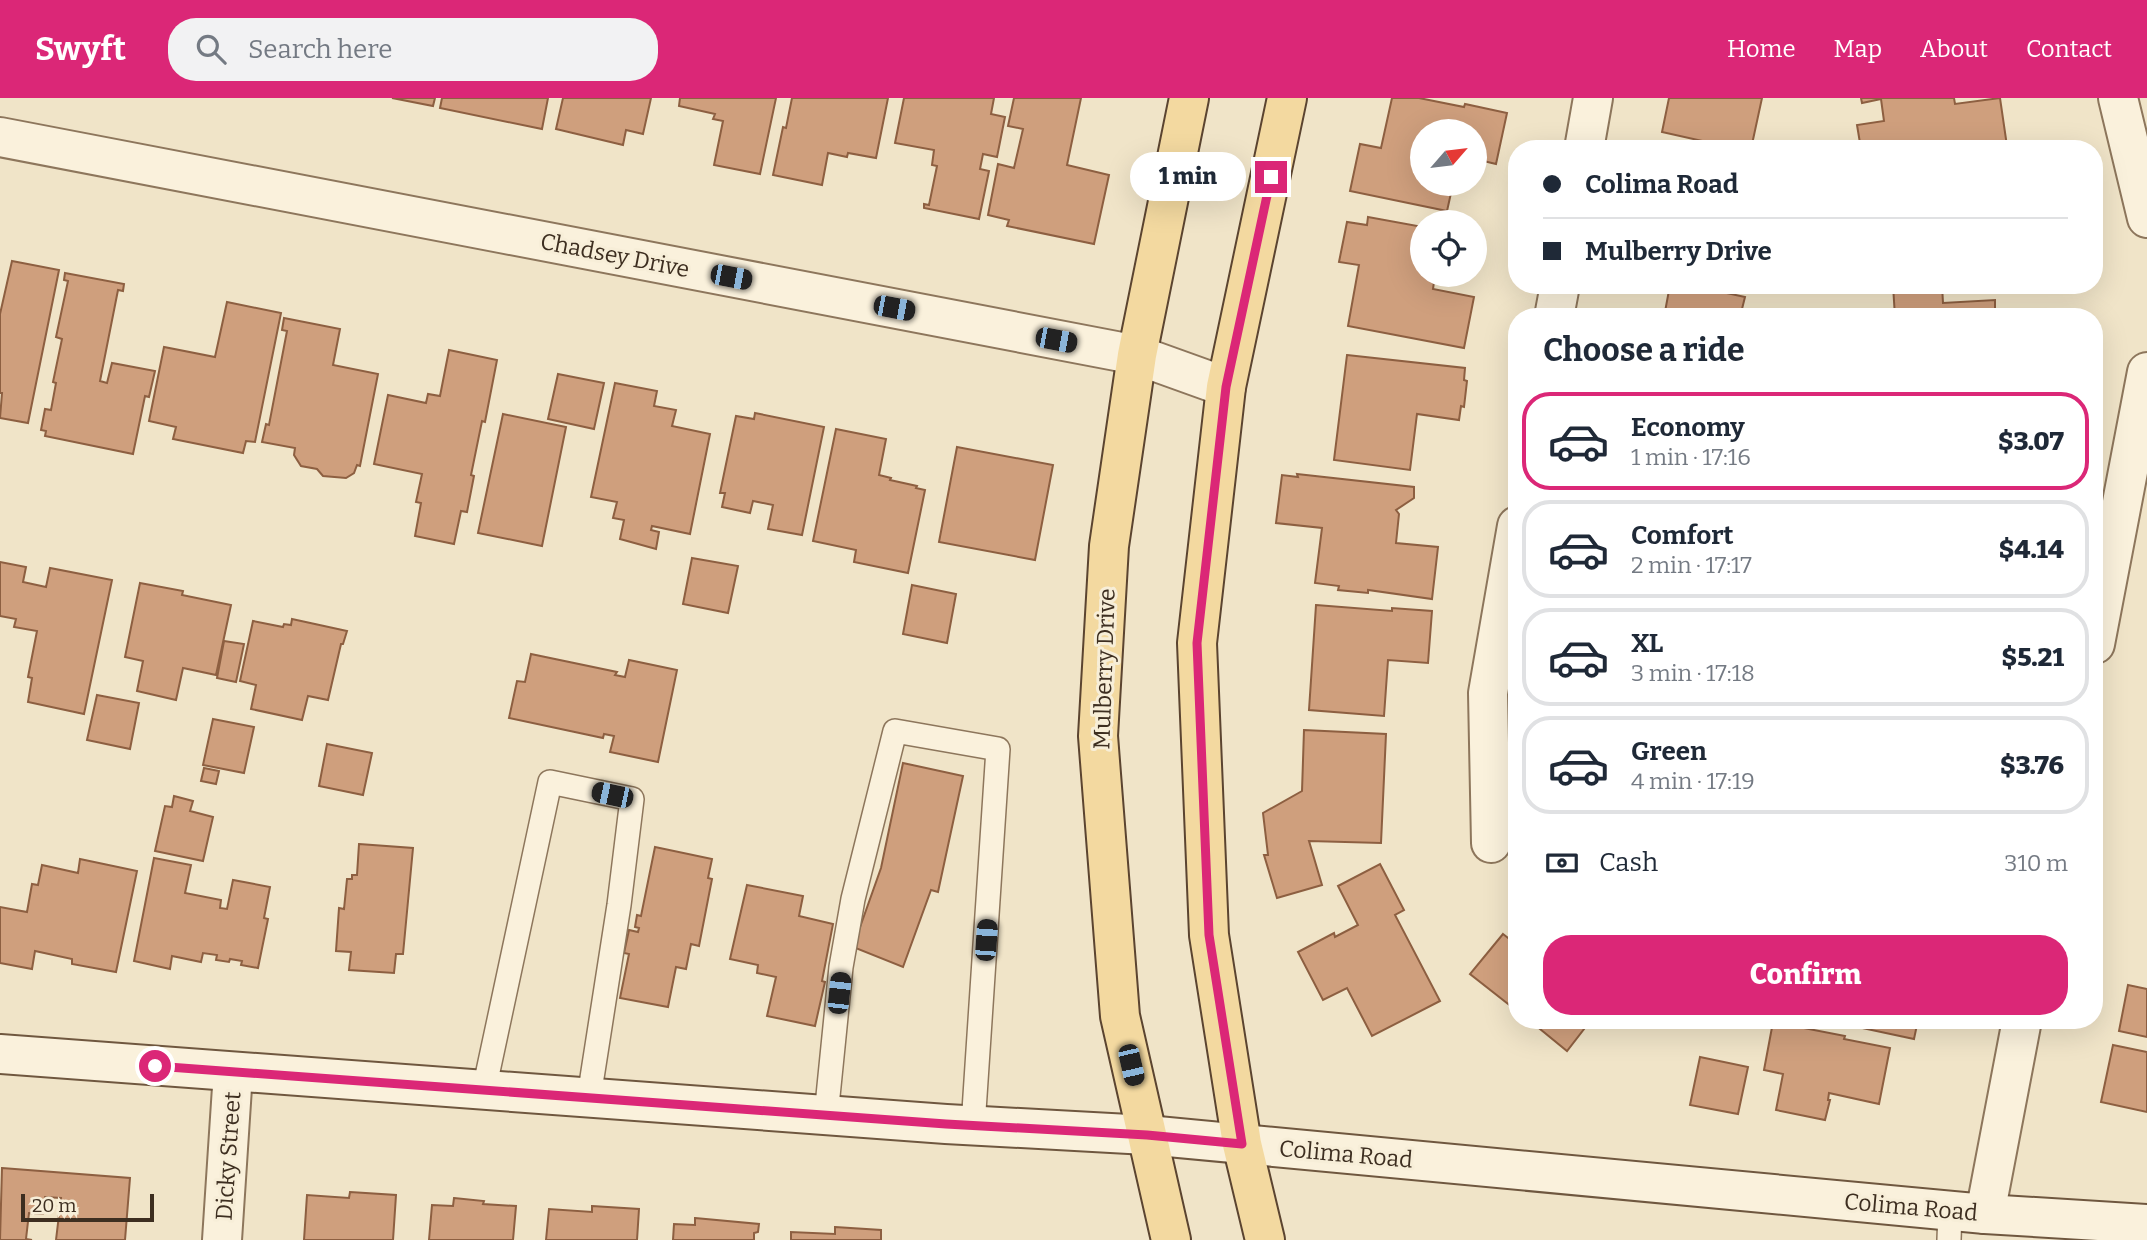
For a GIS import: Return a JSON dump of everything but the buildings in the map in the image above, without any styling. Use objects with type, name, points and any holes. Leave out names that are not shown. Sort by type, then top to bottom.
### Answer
[{"type":"main road","name":"Mulberry Drive","points":[[1171,1240],[1120,1016],[1098,736],[1110,546],[1138,355],[1189,98]]},
{"type":"main road","points":[[1265,1240],[1242,1144],[1209,935],[1197,643],[1226,387],[1287,98]]},
{"type":"street","points":[[1586,140],[1593,98]]},
{"type":"street","points":[[2118,98],[2147,218]]},
{"type":"street","name":"Chadsey Drive","points":[[0,137],[1138,355],[1226,387]]},
{"type":"street","points":[[2103,602],[2147,372]]},
{"type":"street","points":[[1492,843],[1488,693],[1508,578]]},
{"type":"street","points":[[1961,1222],[2019,1029]]},
{"type":"street","name":"Colima Road","points":[[0,1054],[826,1116],[1147,1135],[1961,1222],[2077,1230],[2147,1224]]},
{"type":"street","name":"Dicky Street","points":[[222,1240],[233,1072]]},
{"type":"lane","points":[[826,1116],[841,967],[853,899],[895,731],[998,749],[973,1126]]},
{"type":"lane","points":[[484,1090],[550,782],[632,799],[619,905],[589,1097]]},
{"type":"route","points":[[155,1066],[946,1124],[1147,1135],[1242,1144],[1209,935],[1197,643],[1226,387],[1271,177]]}]
